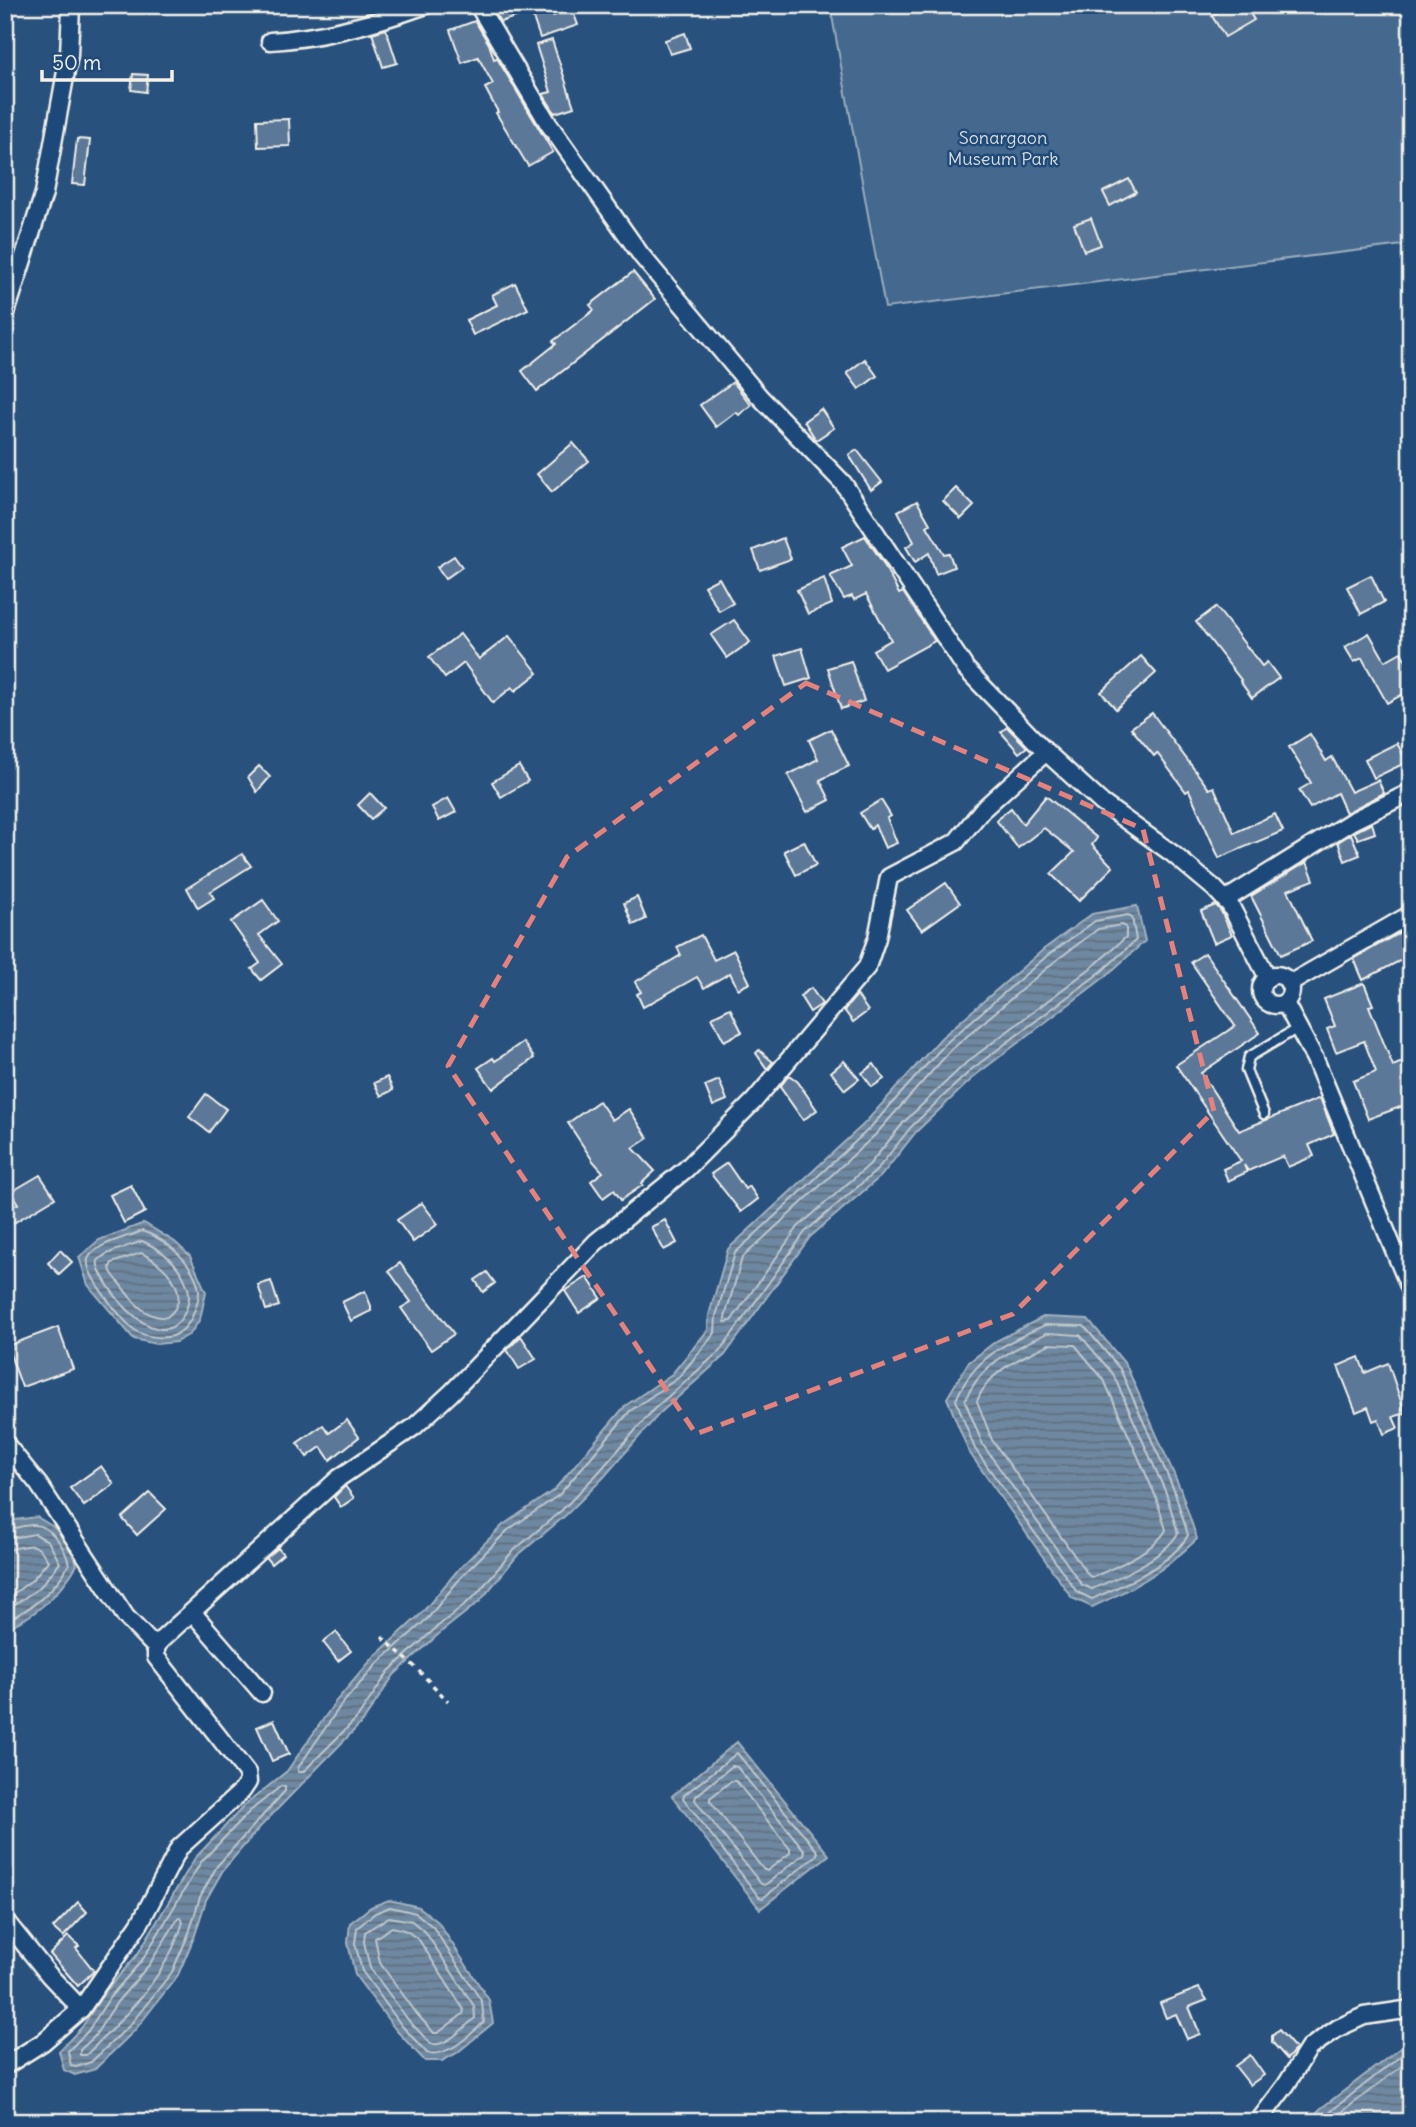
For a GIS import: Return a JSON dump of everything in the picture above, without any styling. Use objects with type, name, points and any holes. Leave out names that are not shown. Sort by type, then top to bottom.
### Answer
[{"type":"street","points":[[5,316],[44,193],[69,55],[71,5]]},
{"type":"street","points":[[270,41],[290,40],[384,20],[426,5]]},
{"type":"street","points":[[478,5],[548,123],[641,255],[759,396],[844,483],[966,669],[1046,752],[1102,803],[1173,854],[1225,900],[1244,929],[1268,978]]},
{"type":"street","points":[[5,2066],[43,2042],[81,2009],[140,1923],[179,1848],[242,1791],[248,1782],[247,1773],[156,1657],[156,1648],[161,1640],[339,1478],[423,1419],[596,1242],[686,1170],[754,1101],[867,967],[877,937],[889,877],[956,842],[982,810],[1046,752]]},
{"type":"street","points":[[1225,900],[1352,821],[1411,792]]},
{"type":"street","points":[[1289,984],[1411,914]]},
{"type":"street","points":[[1282,976],[1289,984],[1290,994],[1285,1003],[1269,1004],[1262,997],[1261,987],[1268,978],[1282,976]]},
{"type":"street","points":[[1285,1003],[1315,1059],[1411,1291]]},
{"type":"street","points":[[5,1443],[39,1485],[126,1617],[156,1648]]},
{"type":"street","points":[[193,1613],[262,1693]]},
{"type":"street","points":[[5,1920],[49,1975],[81,2009]]},
{"type":"street","points":[[1258,2122],[1309,2048],[1338,2028],[1364,2016],[1411,2009]]},
{"type":"lane","points":[[1264,1114],[1246,1070],[1249,1057],[1297,1028]]},
{"type":"path","points":[[382,1637],[448,1701]]},
{"type":"highlighted area","points":[[806,683],[1143,829],[1214,1111],[1013,1314],[696,1434],[448,1066],[567,857]]},
{"type":"green space","name":"Sonargaon Museum Park","points":[[830,5],[1411,5],[1411,244],[885,308]]},
{"type":"water","points":[[1137,906],[1145,941],[1106,976],[977,1074],[916,1132],[881,1176],[810,1237],[725,1355],[659,1414],[603,1478],[566,1515],[517,1556],[480,1601],[394,1675],[363,1721],[260,1827],[223,1870],[206,1900],[178,1975],[135,2030],[95,2069],[75,2075],[64,2070],[59,2051],[82,2027],[104,1993],[137,1955],[195,1858],[245,1805],[287,1771],[336,1701],[373,1658],[422,1613],[457,1571],[503,1525],[554,1490],[625,1406],[672,1374],[708,1330],[709,1315],[728,1249],[864,1124],[941,1038],[1044,949],[1092,914]]},
{"type":"water","points":[[144,1223],[175,1242],[190,1256],[206,1292],[200,1319],[190,1334],[176,1342],[156,1344],[134,1339],[88,1285],[79,1257],[99,1240]]},
{"type":"water","points":[[1043,1317],[1088,1319],[1126,1365],[1180,1488],[1197,1539],[1148,1578],[1092,1607],[1072,1598],[969,1452],[947,1398],[968,1363],[996,1341]]},
{"type":"water","points":[[37,1517],[63,1536],[77,1565],[63,1585],[37,1611],[5,1628],[5,1524]]},
{"type":"water","points":[[737,1742],[829,1855],[760,1909],[672,1796]]},
{"type":"water","points":[[389,1900],[419,1907],[438,1922],[489,2000],[493,2023],[457,2053],[442,2061],[425,2061],[396,2030],[355,1975],[348,1943],[350,1923],[371,1907]]},
{"type":"water","points":[[1411,2040],[1411,2113],[1398,2122],[1307,2122],[1320,2109]]},
{"type":"building","points":[[491,5],[543,5],[546,14],[552,12],[553,16],[572,9],[578,25],[540,38],[531,12],[500,22]]},
{"type":"building","points":[[1230,5],[1245,5],[1254,20],[1225,37],[1212,16]]},
{"type":"building","points":[[475,21],[489,44],[494,59],[497,58],[553,152],[528,166],[496,113],[498,112],[485,88],[493,84],[478,57],[462,63],[450,30]]},
{"type":"building","points":[[386,29],[397,63],[383,67],[372,33]]},
{"type":"building","points":[[685,33],[690,48],[670,54],[665,40]]},
{"type":"building","points":[[552,40],[574,107],[555,113],[543,94],[551,92],[536,45]]},
{"type":"building","points":[[133,74],[148,75],[146,92],[131,90]]},
{"type":"building","points":[[289,119],[290,146],[258,147],[257,120]]},
{"type":"building","points":[[77,139],[90,140],[85,185],[72,184]]},
{"type":"building","points":[[1129,179],[1136,192],[1110,206],[1103,192]]},
{"type":"building","points":[[1091,218],[1101,245],[1084,251],[1074,224]]},
{"type":"building","points":[[633,272],[655,299],[537,391],[522,371],[556,344],[553,341],[594,310],[590,305]]},
{"type":"building","points":[[515,283],[528,309],[473,335],[466,320],[497,305],[492,295]]},
{"type":"building","points":[[865,359],[877,376],[859,389],[847,373]]},
{"type":"building","points":[[733,382],[751,405],[716,427],[700,405]]},
{"type":"building","points":[[821,409],[834,428],[816,440],[804,421]]},
{"type":"building","points":[[573,443],[589,461],[552,492],[537,474]]},
{"type":"building","points":[[857,450],[882,482],[871,490],[849,455]]},
{"type":"building","points":[[956,488],[974,506],[961,519],[943,501]]},
{"type":"building","points":[[917,501],[930,524],[927,526],[944,554],[949,553],[954,567],[936,574],[929,553],[915,562],[906,547],[914,542],[898,511]]},
{"type":"building","points":[[865,536],[899,594],[903,592],[935,641],[884,669],[873,650],[891,640],[866,594],[854,600],[852,596],[844,599],[830,576],[852,566],[842,547]]},
{"type":"building","points":[[783,538],[791,559],[760,570],[753,550]]},
{"type":"building","points":[[454,556],[462,567],[445,579],[437,567]]},
{"type":"building","points":[[1371,575],[1384,602],[1361,614],[1347,587]]},
{"type":"building","points":[[719,578],[733,603],[719,611],[704,586]]},
{"type":"building","points":[[824,578],[832,604],[808,614],[797,590]]},
{"type":"building","points":[[1216,607],[1262,666],[1267,662],[1279,678],[1252,698],[1196,622]]},
{"type":"building","points":[[734,620],[750,642],[727,658],[711,635]]},
{"type":"building","points":[[1369,633],[1385,661],[1401,652],[1411,670],[1411,690],[1387,703],[1362,658],[1354,662],[1345,647]]},
{"type":"building","points":[[460,634],[479,659],[509,636],[538,673],[515,691],[512,687],[493,703],[464,663],[445,678],[429,657]]},
{"type":"building","points":[[802,648],[811,678],[786,686],[776,656]]},
{"type":"building","points":[[1141,656],[1156,673],[1116,709],[1101,692]]},
{"type":"building","points":[[851,661],[864,701],[841,709],[828,668]]},
{"type":"building","points":[[1152,713],[1209,789],[1214,787],[1234,833],[1275,814],[1283,831],[1219,858],[1189,790],[1186,792],[1157,753],[1154,756],[1131,728]]},
{"type":"building","points":[[1007,727],[1027,747],[1019,753],[1001,732]]},
{"type":"building","points":[[831,729],[849,766],[820,780],[830,800],[807,812],[788,775],[818,759],[809,740]]},
{"type":"building","points":[[1310,734],[1326,761],[1332,757],[1351,792],[1378,780],[1384,793],[1346,813],[1337,793],[1310,808],[1299,790],[1311,783],[1289,747]]},
{"type":"building","points":[[1397,743],[1407,762],[1374,778],[1365,759]]},
{"type":"building","points":[[259,766],[270,777],[257,792],[248,777]]},
{"type":"building","points":[[519,766],[528,781],[501,797],[492,782]]},
{"type":"building","points":[[370,793],[384,808],[371,819],[358,805]]},
{"type":"building","points":[[1046,796],[1097,838],[1092,845],[1113,867],[1079,901],[1051,874],[1074,852],[1044,828],[1018,848],[996,820],[1011,808],[1023,824]]},
{"type":"building","points":[[448,798],[456,812],[439,821],[432,807]]},
{"type":"building","points":[[881,800],[891,816],[887,818],[897,843],[885,848],[875,825],[870,829],[860,813]]},
{"type":"building","points":[[1372,823],[1375,833],[1358,839],[1354,832]]},
{"type":"building","points":[[1351,834],[1360,855],[1345,861],[1338,842]]},
{"type":"building","points":[[804,841],[816,865],[796,875],[784,851]]},
{"type":"building","points":[[242,854],[251,866],[210,892],[214,898],[198,908],[187,888]]},
{"type":"building","points":[[1307,862],[1314,880],[1288,890],[1312,941],[1281,955],[1251,896]]},
{"type":"building","points":[[946,883],[960,903],[922,930],[907,910]]},
{"type":"building","points":[[637,897],[646,919],[633,925],[624,903]]},
{"type":"building","points":[[263,900],[278,921],[259,935],[282,964],[261,980],[252,969],[260,963],[231,922]]},
{"type":"building","points":[[1216,905],[1232,935],[1214,943],[1201,911]]},
{"type":"building","points":[[1411,926],[1411,955],[1363,980],[1354,959]]},
{"type":"building","points":[[701,935],[714,960],[734,950],[750,983],[738,989],[730,973],[704,988],[697,977],[643,1007],[637,994],[641,992],[635,982],[681,955],[677,947]]},
{"type":"building","points":[[1205,953],[1260,1033],[1201,1073],[1239,1131],[1320,1098],[1334,1134],[1309,1145],[1314,1156],[1288,1167],[1283,1156],[1248,1171],[1244,1165],[1247,1172],[1228,1181],[1223,1169],[1241,1161],[1176,1065],[1235,1026],[1191,962]]},
{"type":"building","points":[[1364,983],[1373,1005],[1369,1006],[1393,1066],[1402,1062],[1411,1085],[1411,1103],[1368,1119],[1353,1081],[1376,1072],[1364,1041],[1336,1052],[1327,1029],[1335,1026],[1324,999]]},
{"type":"building","points":[[811,988],[822,1004],[810,1012],[800,996]]},
{"type":"building","points":[[857,995],[868,1011],[853,1022],[844,1010]]},
{"type":"building","points":[[730,1008],[742,1032],[724,1041],[712,1017]]},
{"type":"building","points":[[523,1042],[534,1058],[493,1089],[478,1068],[493,1058],[495,1061]]},
{"type":"building","points":[[759,1050],[773,1062],[767,1069],[756,1053]]},
{"type":"building","points":[[844,1061],[859,1079],[845,1090],[831,1072]]},
{"type":"building","points":[[874,1064],[884,1079],[872,1087],[862,1073]]},
{"type":"building","points":[[789,1075],[798,1082],[817,1110],[803,1120],[780,1087]]},
{"type":"building","points":[[387,1077],[393,1090],[381,1096],[374,1083]]},
{"type":"building","points":[[719,1080],[727,1100],[713,1106],[705,1086]]},
{"type":"building","points":[[206,1094],[226,1109],[209,1132],[189,1117]]},
{"type":"building","points":[[599,1101],[612,1120],[629,1109],[648,1138],[633,1148],[655,1171],[643,1185],[621,1200],[614,1190],[603,1198],[591,1181],[603,1172],[568,1123]]},
{"type":"building","points":[[727,1163],[745,1189],[749,1186],[758,1199],[741,1212],[711,1174]]},
{"type":"building","points":[[40,1175],[55,1198],[5,1228],[5,1208],[18,1204],[11,1192]]},
{"type":"building","points":[[131,1185],[145,1212],[124,1223],[110,1195]]},
{"type":"building","points":[[422,1203],[438,1224],[413,1242],[397,1220]]},
{"type":"building","points":[[665,1220],[677,1243],[664,1250],[651,1227]]},
{"type":"building","points":[[60,1250],[72,1262],[59,1274],[48,1263]]},
{"type":"building","points":[[400,1263],[454,1334],[431,1350],[401,1308],[411,1302],[389,1271]]},
{"type":"building","points":[[487,1272],[495,1283],[483,1292],[475,1280]]},
{"type":"building","points":[[587,1277],[601,1298],[579,1313],[565,1291]]},
{"type":"building","points":[[271,1281],[279,1306],[266,1310],[258,1285]]},
{"type":"building","points":[[365,1291],[371,1311],[351,1321],[342,1302]]},
{"type":"building","points":[[58,1327],[73,1369],[22,1387],[7,1346]]},
{"type":"building","points":[[521,1336],[536,1359],[519,1369],[507,1350]]},
{"type":"building","points":[[1359,1357],[1365,1373],[1388,1363],[1405,1413],[1393,1417],[1398,1428],[1384,1434],[1378,1419],[1373,1421],[1368,1407],[1356,1412],[1338,1366]]},
{"type":"building","points":[[347,1420],[359,1437],[330,1460],[321,1447],[307,1457],[297,1443],[323,1425],[329,1433]]},
{"type":"building","points":[[101,1466],[114,1484],[84,1506],[70,1488]]},
{"type":"building","points":[[345,1486],[354,1498],[341,1507],[334,1497]]},
{"type":"building","points":[[150,1493],[166,1509],[137,1535],[122,1518]]},
{"type":"building","points":[[278,1548],[283,1554],[271,1564],[266,1558]]},
{"type":"building","points":[[336,1632],[351,1651],[338,1661],[323,1642]]},
{"type":"building","points":[[274,1720],[289,1754],[272,1761],[257,1727]]},
{"type":"building","points":[[78,1902],[87,1912],[63,1937],[53,1928]]},
{"type":"building","points":[[68,1936],[79,1946],[76,1948],[94,1971],[78,1986],[50,1954]]},
{"type":"building","points":[[1199,1988],[1207,2000],[1189,2007],[1200,2034],[1187,2039],[1176,2014],[1166,2018],[1160,2003]]},
{"type":"building","points":[[1279,2030],[1296,2049],[1287,2059],[1272,2042],[1272,2036]]},
{"type":"building","points":[[1250,2055],[1264,2075],[1250,2085],[1235,2066]]}]
